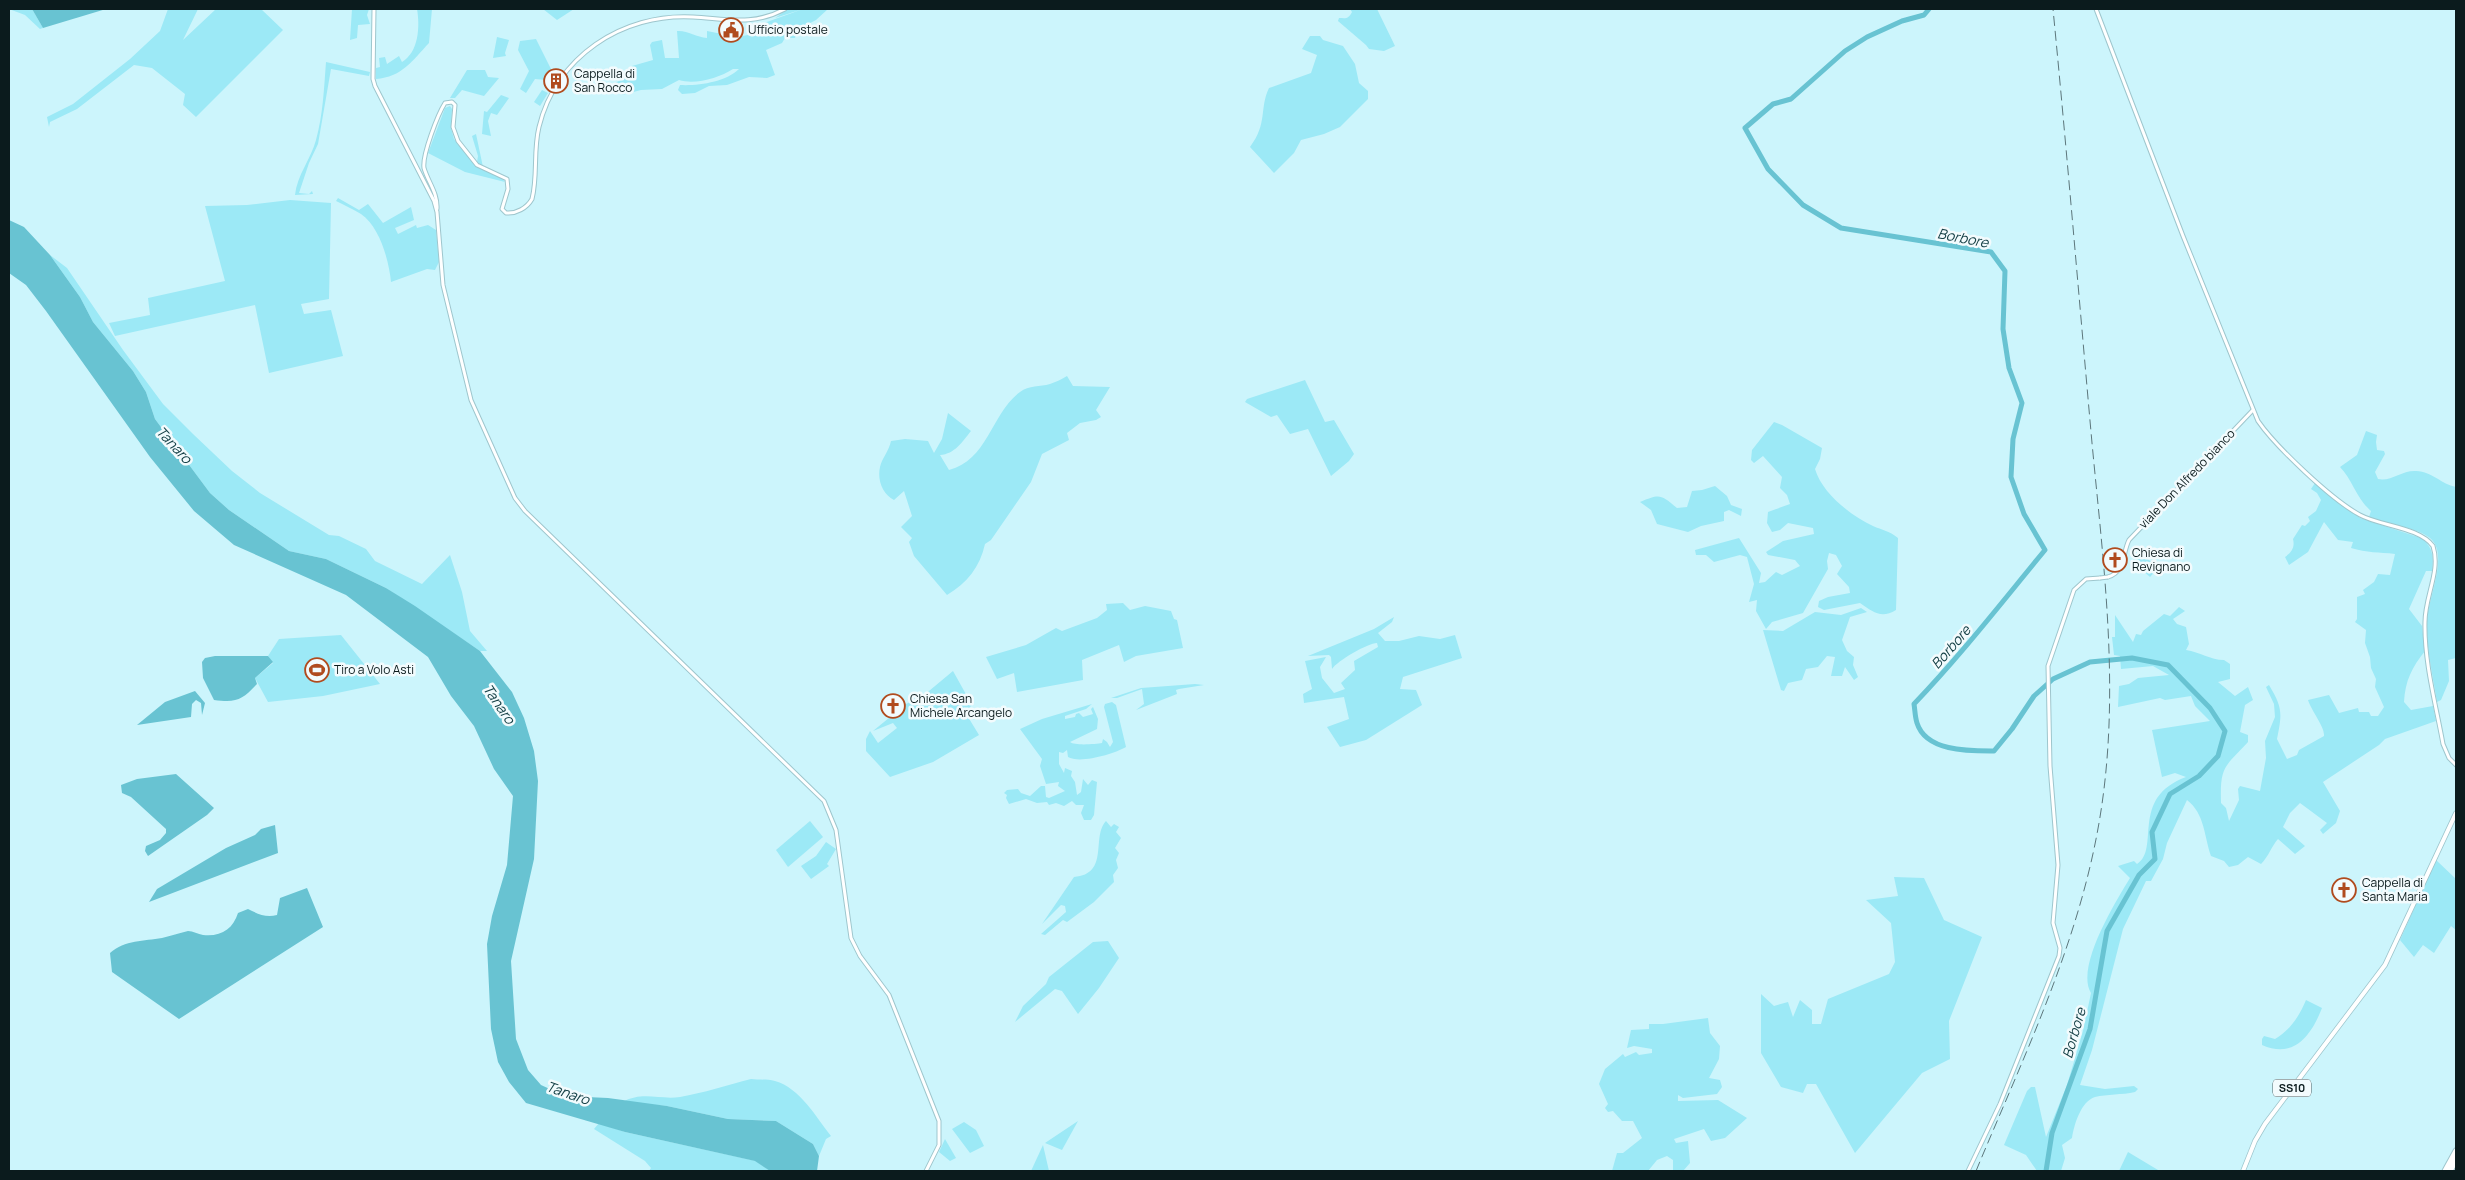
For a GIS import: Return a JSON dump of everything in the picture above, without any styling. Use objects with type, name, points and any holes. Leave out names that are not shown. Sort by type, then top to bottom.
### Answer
[{"type":"highway","points":[[2450,1171],[2456,1152]]},
{"type":"highway","points":[[2445,1171],[2454,1159]]},
{"type":"main road","name":"SS10","points":[[2243,1171],[2265,1124],[2384,965],[2456,813]]},
{"type":"street","points":[[374,9],[373,79],[375,86],[426,183],[437,212]]},
{"type":"street","points":[[785,9],[770,17],[744,21],[691,17],[639,22],[621,28],[597,43],[578,59],[561,78],[547,107],[539,127],[532,199],[529,204],[516,212],[506,214],[502,209],[508,189],[507,179],[477,165],[455,136],[452,119],[455,105],[452,102],[445,103],[437,119],[424,167],[436,196],[443,285],[471,400],[516,498],[525,511],[820,795],[828,807],[837,838],[846,914],[851,938],[860,956],[889,995],[939,1121],[939,1145],[926,1171]]},
{"type":"street","points":[[2096,9],[2253,410],[2270,436],[2339,501],[2372,521],[2420,535],[2433,546],[2436,568],[2425,612],[2425,632],[2443,744],[2446,752],[2455,764]]},
{"type":"street","name":"viale Don Alfredo bianco","points":[[1968,1171],[2000,1104],[2060,956],[2053,923],[2058,865],[2050,766],[2048,678],[2049,661],[2072,593],[2081,582],[2110,576],[2123,564],[2129,540],[2253,410]]},
{"type":"shaded area","points":[[9,9],[32,9],[43,28],[40,29],[25,15]]},
{"type":"shaded area","points":[[168,9],[198,9],[183,40],[216,9],[261,9],[283,30],[196,117],[183,105],[185,94],[152,68],[134,65],[77,109],[50,122],[49,127],[47,117],[73,104],[130,59],[160,31]]},
{"type":"shaded area","points":[[352,9],[369,9],[367,15],[370,24],[358,25],[357,38],[350,40]]},
{"type":"shaded area","points":[[417,9],[432,9],[429,43],[406,67],[393,75],[376,79],[376,68],[380,67],[379,58],[385,57],[387,64],[399,56],[402,62],[412,52],[418,31]]},
{"type":"shaded area","points":[[543,9],[574,9],[557,20]]},
{"type":"shaded area","points":[[788,9],[803,9],[775,18]]},
{"type":"shaded area","points":[[803,9],[828,9],[816,20],[797,30],[795,38],[785,38],[782,43],[766,50],[775,75],[767,78],[749,77],[727,85],[709,86],[695,93],[682,94],[678,90],[680,85],[695,85],[719,80],[739,69],[733,69],[707,80],[692,82],[679,80],[662,89],[641,90],[622,95],[615,83],[634,73],[632,66],[653,60],[650,45],[652,42],[662,40],[665,58],[679,58],[677,31],[707,38],[707,31],[737,37],[748,35],[761,24]]},
{"type":"shaded area","points":[[1350,9],[1377,9],[1395,46],[1384,51],[1369,49],[1338,21],[1339,18],[1349,16],[1352,12]]},
{"type":"shaded area","points":[[1310,36],[1320,36],[1323,40],[1343,46],[1355,64],[1359,83],[1368,91],[1368,99],[1340,127],[1324,134],[1301,140],[1294,153],[1274,173],[1250,147],[1259,131],[1269,88],[1311,73],[1317,55],[1302,49]]},
{"type":"shaded area","points":[[497,37],[509,40],[505,53],[506,56],[493,58]]},
{"type":"shaded area","points":[[536,39],[555,77],[546,80],[535,79],[526,93],[520,89],[529,71],[518,50],[520,41]]},
{"type":"shaded area","points":[[326,62],[370,72],[369,76],[331,69],[318,144],[309,163],[299,193],[309,194],[312,191],[313,194],[295,195],[298,181],[314,147],[318,131],[323,101]]},
{"type":"shaded area","points":[[467,70],[485,70],[488,77],[499,78],[484,96],[462,90],[455,98],[450,98]]},
{"type":"shaded area","points":[[542,90],[548,93],[540,106],[534,102]]},
{"type":"shaded area","points":[[501,95],[509,98],[497,115],[491,113],[488,121],[491,136],[482,134],[484,111],[487,112]]},
{"type":"shaded area","points":[[450,106],[452,109],[451,128],[454,139],[479,168],[500,176],[505,182],[465,172],[428,153],[445,108]]},
{"type":"shaded area","points":[[476,134],[483,167],[477,162],[478,156],[472,136]]},
{"type":"shaded area","points":[[338,198],[359,210],[368,204],[383,223],[411,207],[414,220],[395,228],[398,234],[416,225],[417,228],[428,225],[436,230],[439,262],[435,270],[427,269],[391,282],[386,255],[373,227],[361,214],[336,201]]},
{"type":"shaded area","points":[[290,200],[331,203],[329,299],[301,304],[304,314],[331,310],[343,356],[269,373],[255,305],[115,336],[109,323],[150,315],[148,298],[225,281],[205,206],[247,205]]},
{"type":"shaded area","points":[[50,255],[67,268],[123,350],[163,404],[232,471],[260,493],[329,535],[339,536],[366,549],[375,561],[422,584],[450,555],[462,592],[470,631],[487,651],[480,651],[386,588],[326,559],[289,551],[229,510],[210,493],[155,419],[146,392],[133,371],[93,322],[80,297]]},
{"type":"shaded area","points":[[1067,376],[1073,386],[1110,387],[1096,410],[1101,417],[1096,420],[1080,423],[1067,433],[1069,440],[1042,454],[1031,482],[991,540],[985,544],[980,560],[972,574],[947,595],[914,556],[909,542],[912,538],[901,527],[912,516],[904,491],[894,500],[884,491],[880,482],[880,467],[891,441],[905,439],[928,441],[934,453],[942,439],[948,413],[971,431],[954,450],[940,455],[949,470],[962,465],[972,457],[981,447],[1010,401],[1020,392],[1031,387],[1050,384]]},
{"type":"shaded area","points":[[1305,380],[1325,422],[1334,420],[1354,454],[1349,461],[1331,476],[1308,429],[1290,434],[1277,415],[1271,417],[1245,402],[1247,399]]},
{"type":"shaded area","points":[[1774,422],[1822,448],[1820,459],[1815,469],[1824,487],[1838,503],[1864,522],[1889,532],[1898,538],[1896,610],[1891,613],[1881,614],[1873,612],[1860,603],[1824,610],[1818,607],[1819,601],[1828,597],[1850,593],[1849,587],[1837,574],[1842,566],[1836,555],[1829,553],[1828,569],[1803,613],[1772,622],[1766,629],[1756,611],[1757,600],[1749,602],[1754,584],[1747,557],[1740,555],[1714,562],[1706,555],[1696,555],[1695,550],[1739,538],[1761,573],[1759,583],[1765,582],[1776,572],[1782,575],[1800,566],[1795,560],[1768,555],[1766,552],[1783,541],[1814,534],[1813,528],[1788,523],[1780,530],[1772,532],[1767,523],[1768,512],[1790,504],[1787,495],[1780,488],[1782,477],[1763,456],[1754,463],[1751,460],[1752,450]]},
{"type":"shaded area","points":[[2366,431],[2377,435],[2377,450],[2384,451],[2385,454],[2375,472],[2378,479],[2387,479],[2406,472],[2416,471],[2456,487],[2456,658],[2448,660],[2449,681],[2441,700],[2437,702],[2427,632],[2428,613],[2438,566],[2436,545],[2425,534],[2418,531],[2369,517],[2371,511],[2340,467],[2357,455]]},
{"type":"shaded area","points":[[2315,483],[2360,518],[2421,538],[2428,545],[2433,557],[2432,571],[2426,571],[2409,609],[2422,626],[2425,651],[2410,675],[2404,702],[2411,710],[2433,706],[2436,721],[2385,739],[2379,745],[2323,782],[2340,811],[2336,823],[2323,834],[2320,830],[2327,823],[2300,803],[2290,813],[2283,827],[2305,846],[2295,854],[2278,839],[2261,864],[2248,857],[2238,865],[2229,867],[2224,861],[2211,856],[2201,819],[2187,800],[2167,843],[2163,859],[2151,881],[2146,881],[2123,929],[2092,1050],[2080,1085],[2105,1089],[2134,1086],[2138,1089],[2135,1092],[2090,1099],[2079,1114],[2072,1138],[2062,1145],[2065,1158],[2061,1171],[2037,1171],[2026,1155],[2004,1145],[2027,1091],[2031,1087],[2035,1087],[2046,1137],[2067,1085],[2083,1031],[2091,993],[2088,982],[2088,967],[2093,951],[2107,918],[2130,878],[2118,866],[2134,861],[2137,864],[2144,857],[2152,810],[2158,797],[2169,786],[2186,777],[2175,773],[2162,777],[2152,730],[2210,721],[2195,706],[2191,696],[2165,700],[2160,698],[2118,707],[2119,686],[2129,684],[2138,678],[2169,675],[2153,666],[2121,669],[2120,656],[2114,655],[2112,637],[2115,637],[2115,615],[2133,642],[2136,634],[2141,635],[2143,631],[2164,614],[2170,616],[2179,607],[2185,611],[2173,619],[2177,624],[2186,627],[2189,644],[2186,650],[2214,659],[2224,660],[2230,664],[2230,679],[2218,682],[2235,696],[2248,687],[2253,700],[2245,705],[2240,732],[2248,735],[2248,742],[2225,768],[2221,782],[2221,803],[2226,808],[2229,821],[2239,800],[2238,789],[2240,786],[2260,791],[2266,758],[2265,741],[2275,717],[2274,704],[2266,687],[2269,685],[2279,706],[2280,723],[2277,739],[2287,759],[2297,755],[2299,750],[2324,736],[2324,732],[2308,700],[2329,695],[2339,713],[2358,708],[2359,712],[2369,712],[2371,716],[2378,716],[2384,707],[2375,687],[2376,679],[2371,668],[2370,657],[2365,643],[2366,630],[2355,622],[2357,619],[2357,597],[2365,594],[2363,590],[2374,582],[2378,574],[2390,575],[2395,554],[2368,552],[2351,548],[2353,542],[2338,540],[2324,522],[2308,552],[2289,565],[2285,557],[2292,549],[2293,539],[2302,525],[2305,526],[2310,521],[2308,517],[2316,511],[2321,500],[2317,493],[2311,489]]},
{"type":"shaded area","points":[[1715,486],[1727,496],[1731,505],[1742,509],[1741,516],[1729,510],[1724,512],[1724,521],[1701,526],[1688,532],[1657,524],[1651,510],[1640,502],[1660,497],[1677,508],[1687,507],[1692,491]]},
{"type":"shaded area","points":[[2140,552],[2158,568],[2150,577],[2132,561]]},
{"type":"shaded area","points":[[1123,603],[1130,610],[1145,606],[1171,611],[1174,619],[1177,620],[1183,648],[1136,656],[1124,662],[1119,645],[1082,660],[1083,680],[1017,692],[1014,673],[997,679],[986,657],[1026,645],[1056,628],[1062,631],[1097,618],[1107,610],[1106,604]]},
{"type":"shaded area","points":[[1861,608],[1867,612],[1850,617],[1842,640],[1847,651],[1854,657],[1853,665],[1858,677],[1854,680],[1845,667],[1842,676],[1831,676],[1835,657],[1827,656],[1818,667],[1806,669],[1802,680],[1788,683],[1784,691],[1781,690],[1763,630],[1783,631],[1815,612],[1841,615]]},
{"type":"shaded area","points":[[1394,617],[1392,622],[1378,633],[1385,641],[1399,641],[1419,636],[1440,639],[1455,635],[1462,658],[1403,677],[1400,689],[1416,690],[1422,705],[1366,740],[1340,747],[1327,727],[1349,719],[1344,697],[1304,703],[1303,694],[1312,689],[1305,661],[1326,657],[1320,667],[1322,678],[1334,693],[1345,689],[1341,683],[1355,670],[1354,661],[1378,647],[1377,643],[1353,653],[1332,669],[1331,657],[1329,655],[1308,656],[1374,629]]},
{"type":"shaded area","name":"Tiro a Volo Asti","points":[[341,635],[380,684],[323,696],[268,702],[255,678],[273,663],[268,656],[279,639]]},
{"type":"shaded area","points":[[953,671],[972,705],[965,712],[979,735],[933,762],[890,777],[866,751],[866,739],[870,731],[878,743],[897,728],[893,723],[873,731],[906,704],[923,696]]},
{"type":"shaded area","points":[[1204,685],[1176,690],[1177,694],[1136,710],[1144,704],[1142,689],[1117,698],[1111,698],[1141,688]]},
{"type":"shaded area","points":[[1112,702],[1116,705],[1126,747],[1106,755],[1088,759],[1068,757],[1067,750],[1063,753],[1059,752],[1059,764],[1064,773],[1065,768],[1072,771],[1071,776],[1075,782],[1077,795],[1081,792],[1083,779],[1088,785],[1092,780],[1097,782],[1094,815],[1091,820],[1084,820],[1081,813],[1084,805],[1076,805],[1072,801],[1064,806],[1056,803],[1049,805],[1047,802],[1037,803],[1026,799],[1009,804],[1006,798],[1007,795],[1004,793],[1007,790],[1018,789],[1021,793],[1030,796],[1041,786],[1045,786],[1046,797],[1049,798],[1065,791],[1058,786],[1059,782],[1046,784],[1040,766],[1042,759],[1020,729],[1042,719],[1092,704],[1086,709],[1065,716],[1065,719],[1075,717],[1079,713],[1083,717],[1093,714],[1091,709],[1093,707],[1098,719],[1097,729],[1070,742],[1095,744],[1102,743],[1103,739],[1110,747],[1113,742],[1104,707],[1105,704]]},
{"type":"shaded area","points":[[810,821],[823,837],[788,867],[776,850]]},
{"type":"shaded area","points":[[1106,821],[1111,827],[1114,824],[1119,827],[1116,832],[1121,838],[1115,848],[1119,853],[1116,860],[1118,868],[1113,875],[1114,882],[1094,902],[1067,922],[1063,920],[1045,935],[1041,934],[1066,912],[1065,906],[1061,905],[1042,924],[1074,877],[1085,874],[1092,869],[1098,854],[1102,828]]},
{"type":"shaded area","points":[[826,842],[836,849],[827,864],[829,866],[811,879],[801,866],[816,856]]},
{"type":"shaded area","points":[[2436,860],[2456,879],[2456,930],[2451,926],[2434,953],[2423,945],[2414,957],[2400,940]]},
{"type":"shaded area","points":[[1894,877],[1924,878],[1944,920],[1982,937],[1949,1021],[1950,1059],[1922,1073],[1855,1153],[1816,1084],[1807,1084],[1803,1093],[1781,1087],[1761,1053],[1761,994],[1774,1006],[1788,1002],[1793,1017],[1800,1000],[1812,1010],[1812,1024],[1821,1024],[1828,999],[1889,974],[1895,962],[1891,923],[1866,900],[1898,896]]},
{"type":"shaded area","points":[[1108,941],[1119,958],[1099,988],[1078,1014],[1062,991],[1055,989],[1015,1022],[1023,1006],[1046,984],[1049,977],[1093,942]]},
{"type":"shaded area","points":[[2306,1000],[2322,1008],[2307,1036],[2292,1047],[2283,1049],[2273,1049],[2262,1045],[2264,1036],[2275,1039],[2290,1027]]},
{"type":"shaded area","points":[[1708,1018],[1710,1033],[1720,1046],[1719,1059],[1709,1078],[1720,1080],[1722,1087],[1717,1094],[1683,1098],[1678,1095],[1678,1101],[1718,1100],[1747,1118],[1725,1138],[1711,1141],[1704,1129],[1674,1139],[1676,1143],[1688,1141],[1690,1163],[1683,1171],[1673,1171],[1673,1160],[1667,1156],[1657,1160],[1648,1171],[1612,1171],[1617,1153],[1623,1153],[1642,1138],[1633,1121],[1622,1121],[1613,1111],[1608,1112],[1605,1108],[1608,1104],[1599,1084],[1605,1069],[1623,1054],[1625,1057],[1636,1052],[1639,1055],[1652,1053],[1652,1049],[1634,1046],[1627,1048],[1631,1030],[1649,1029],[1649,1024]]},
{"type":"shaded area","points":[[751,1079],[775,1081],[800,1096],[831,1136],[826,1139],[819,1156],[813,1144],[776,1121],[728,1119],[667,1106],[623,1102],[644,1096],[680,1097]]},
{"type":"shaded area","points":[[1078,1121],[1062,1150],[1045,1143]]},
{"type":"shaded area","points":[[964,1122],[976,1130],[984,1146],[970,1153],[952,1129]]},
{"type":"shaded area","points":[[599,1123],[625,1132],[756,1161],[770,1171],[649,1171],[651,1168],[645,1161],[594,1129]]},
{"type":"shaded area","points":[[945,1139],[956,1158],[950,1161],[939,1152]]},
{"type":"shaded area","points":[[1043,1145],[1049,1171],[1031,1171]]},
{"type":"shaded area","points":[[2128,1152],[2158,1170],[2119,1171]]},
{"type":"water","points":[[32,9],[106,9],[43,28]]},
{"type":"water","name":"Tanaro","points":[[9,220],[24,227],[50,255],[80,297],[93,322],[133,371],[146,392],[155,419],[210,493],[229,510],[289,551],[326,559],[386,588],[415,606],[480,651],[512,692],[524,718],[534,751],[538,781],[534,859],[511,961],[516,1039],[528,1070],[541,1085],[565,1096],[608,1098],[667,1106],[728,1119],[776,1121],[813,1144],[819,1156],[817,1171],[770,1171],[755,1161],[625,1132],[526,1103],[509,1082],[498,1062],[491,1029],[487,944],[492,916],[507,865],[513,796],[494,769],[474,726],[451,696],[428,657],[346,595],[234,545],[194,511],[150,457],[26,285],[9,273]]},
{"type":"water","points":[[215,656],[268,656],[273,662],[255,678],[257,684],[247,694],[238,699],[222,701],[214,700],[203,678],[202,662],[205,658]]},
{"type":"water","points":[[195,691],[205,703],[202,715],[201,703],[196,700],[192,704],[191,717],[137,725],[165,702]]},
{"type":"water","points":[[176,774],[214,808],[207,815],[148,856],[145,851],[146,846],[160,840],[166,833],[166,829],[131,797],[122,793],[121,785],[137,779]]},
{"type":"water","points":[[275,825],[278,853],[149,902],[157,889],[226,848],[255,835],[261,829]]},
{"type":"water","points":[[307,888],[323,927],[179,1019],[112,972],[110,953],[122,946],[188,931],[203,935],[215,935],[229,928],[238,913],[248,909],[266,916],[277,915],[280,898]]},
{"type":"waterway","name":"Borbore","points":[[1929,9],[1924,15],[1902,21],[1867,37],[1845,51],[1791,99],[1773,104],[1745,128],[1768,169],[1803,205],[1841,228],[1991,252],[2005,271],[2003,329],[2009,368],[2022,403],[2013,439],[2011,477],[2024,514],[2045,550],[1965,647],[1914,704],[1917,723],[1922,733],[1929,740],[1939,745],[1961,750],[1994,751],[2012,729],[2034,696],[2053,679],[2090,662],[2132,658],[2168,665],[2210,708],[2225,731],[2218,756],[2199,776],[2170,794],[2152,832],[2155,859],[2139,875],[2107,931],[2090,1029],[2052,1133],[2046,1171]]},
{"type":"railway","points":[[1976,1171],[2030,1043],[2078,913],[2090,868],[2106,775],[2110,680],[2105,586],[2053,9]]},
{"type":"place","name":"Ufficio postale","points":[[731,30]]},
{"type":"place","name":"Cappella di San Rocco","points":[[556,81]]},
{"type":"place","name":"Chiesa di Revignano","points":[[2115,560]]},
{"type":"place","name":"Tiro a Volo Asti","points":[[317,670]]},
{"type":"place","name":"Chiesa San Michele Arcangelo","points":[[893,706]]},
{"type":"place","name":"Cappella di Santa Maria","points":[[2344,890]]}]
